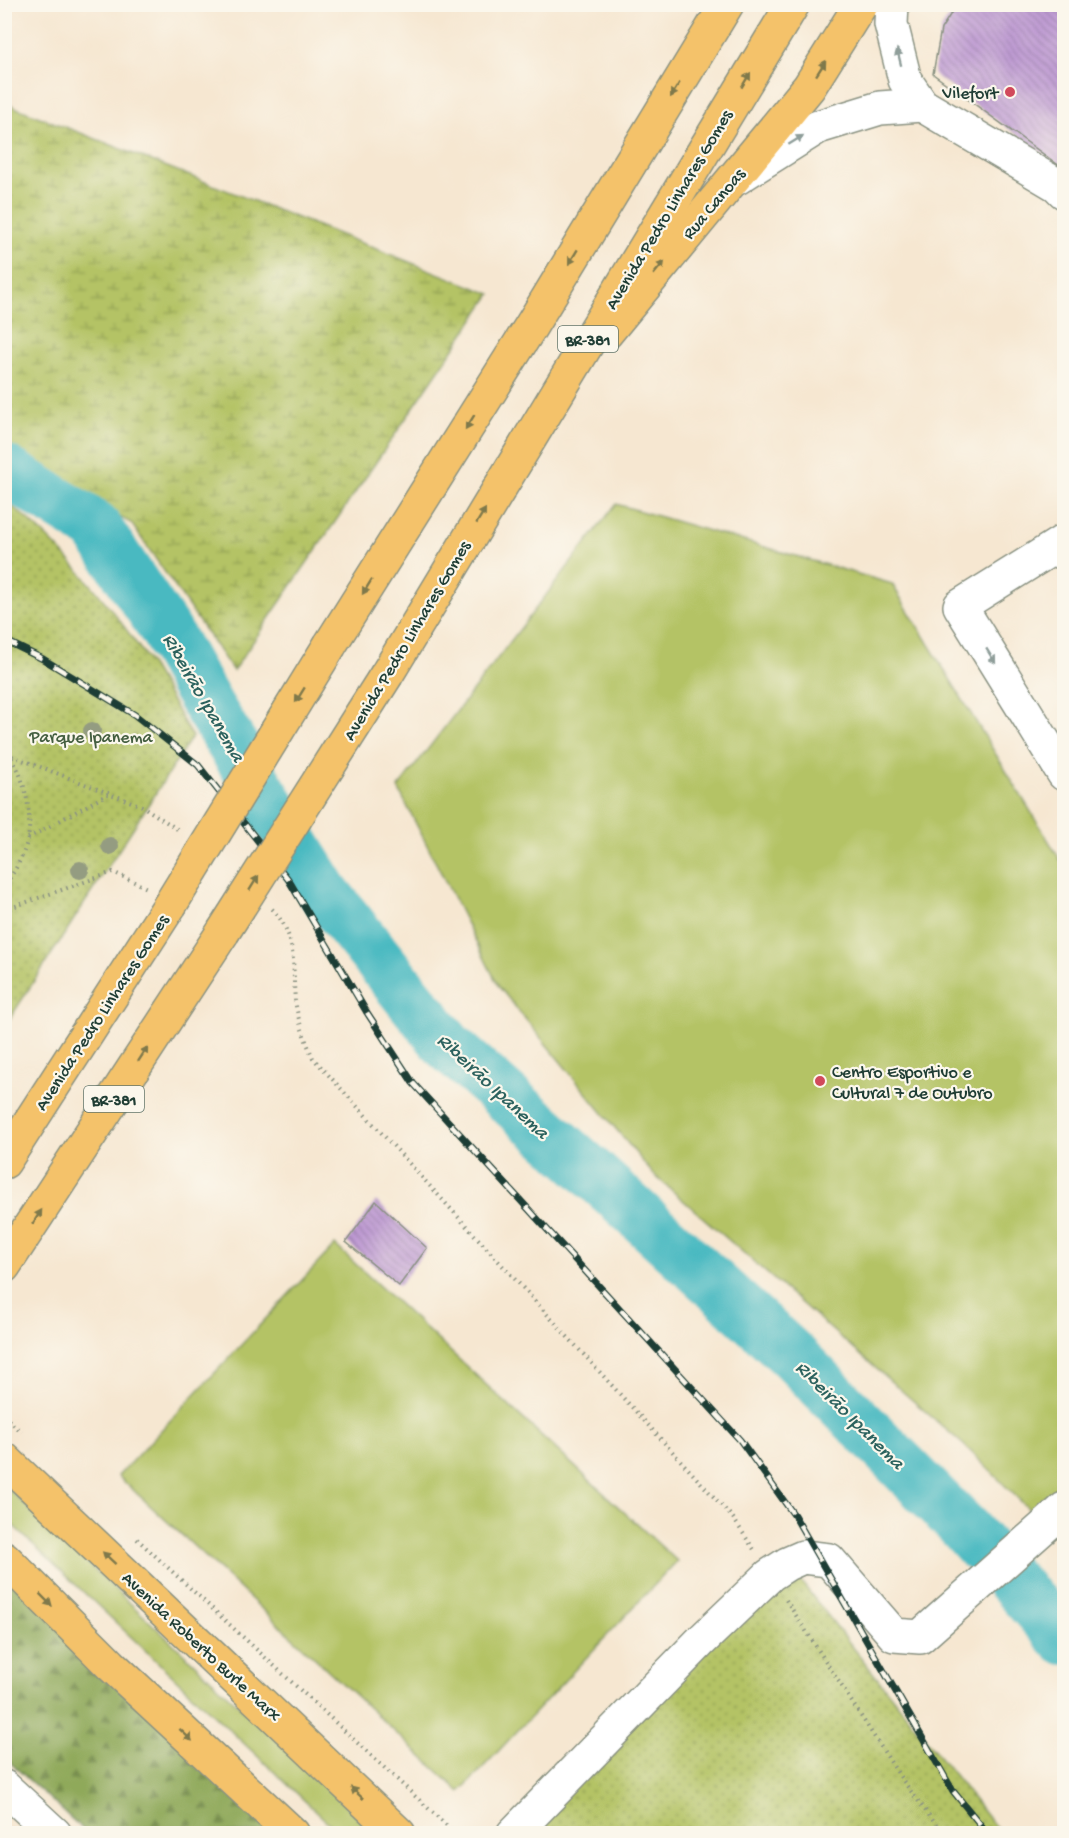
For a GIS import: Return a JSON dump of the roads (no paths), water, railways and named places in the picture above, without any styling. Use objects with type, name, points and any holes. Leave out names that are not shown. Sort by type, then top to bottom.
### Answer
[{"type":"main road","name":"Avenida Pedro Linhares Gomes","points":[[4,1162],[161,898],[330,645],[531,326],[728,4]]},
{"type":"main road","name":"Avenida Pedro Linhares Gomes","points":[[4,1266],[222,933],[387,674],[793,4]]},
{"type":"main road","name":"Rua Canoas","points":[[555,394],[809,87],[861,4]]},
{"type":"main road","name":"Avenida Roberto Burle Marx","points":[[4,1459],[399,1833]]},
{"type":"main road","points":[[4,1558],[111,1665],[293,1833]]},
{"type":"street","points":[[892,4],[891,24],[905,80],[922,105],[1057,184],[1065,192]]},
{"type":"street","points":[[729,183],[818,127],[880,108],[922,105]]},
{"type":"street","points":[[1065,541],[960,606],[1065,774]]},
{"type":"street","points":[[513,1833],[701,1641],[770,1575],[787,1564],[803,1557],[829,1560],[894,1635],[920,1637],[1065,1509]]},
{"type":"street","points":[[4,1787],[55,1833]]},
{"type":"waterway","name":"Ribeirão Ipanema","points":[[4,470],[95,526],[166,631],[208,706],[324,892],[448,1046],[588,1169],[792,1355],[966,1530],[1064,1639]]},
{"type":"railway","points":[[4,640],[43,659],[135,715],[198,765],[288,879],[366,1011],[413,1083],[740,1440],[794,1515],[953,1791],[988,1834]]},
{"type":"place","name":"Vilefort","points":[[1010,92]]},
{"type":"place","name":"Centro Esportivo e Cultural 7 de Outubro","points":[[820,1081]]},
{"type":"park label","name":"Parque Ipanema","points":[[91,736]]}]
